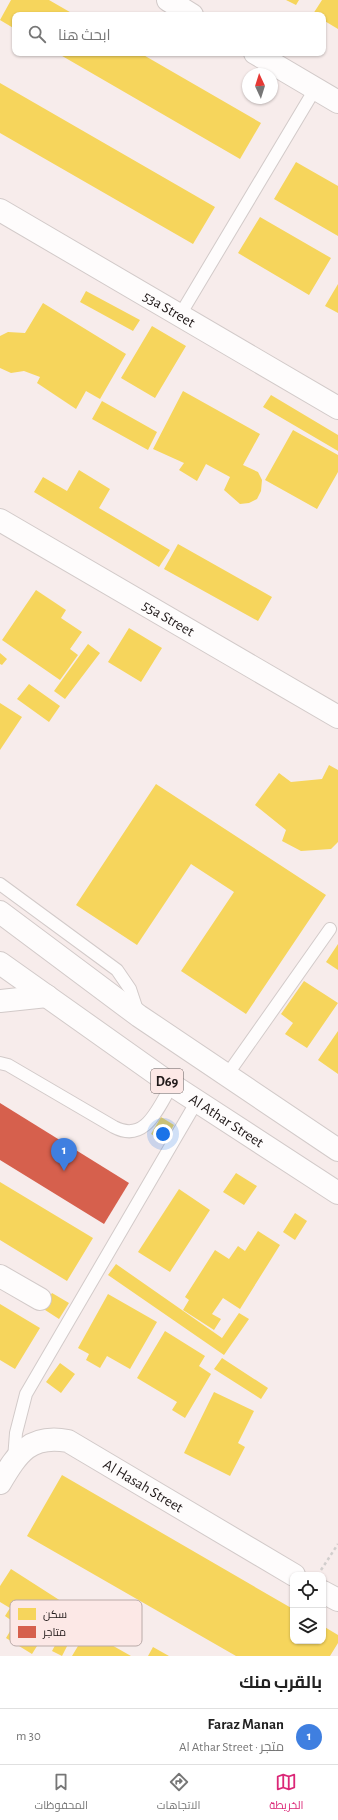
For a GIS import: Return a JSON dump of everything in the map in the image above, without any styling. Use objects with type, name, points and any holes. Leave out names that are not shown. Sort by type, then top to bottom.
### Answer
[{"type":"street","points":[[168,0],[187,12]]},
{"type":"street","points":[[260,56],[338,102]]},
{"type":"street","name":"53a Street","points":[[0,210],[338,408]]},
{"type":"street","name":"55a Street","points":[[0,520],[338,717]]},
{"type":"street","name":"D69","points":[[0,912],[9,930],[227,1075],[337,1146]]},
{"type":"street","name":"Al Athar Street","points":[[0,963],[172,1085],[338,1193]]},
{"type":"street","points":[[0,1001],[47,996]]},
{"type":"street","points":[[0,1276],[40,1299]]},
{"type":"street","name":"Al Hasah Street","points":[[0,1483],[14,1459],[29,1445],[48,1439],[68,1441],[290,1573]]},
{"type":"street","points":[[326,1594],[338,1600]]},
{"type":"lane","points":[[180,315],[315,89]]},
{"type":"lane","points":[[0,884],[117,970],[130,989],[139,1016]]},
{"type":"lane","points":[[227,1075],[330,929]]},
{"type":"lane","points":[[0,1063],[8,1065],[114,1127],[127,1132],[141,1130],[151,1120],[172,1085]]},
{"type":"lane","points":[[14,1459],[16,1433],[26,1394],[197,1101]]},
{"type":"path","points":[[319,1572],[338,1544]]},
{"type":"building: سكن","points":[[11,0],[49,0],[70,12],[12,12],[12,27],[0,20]]},
{"type":"building: سكن","points":[[286,0],[299,0],[296,5]]},
{"type":"building: سكن","points":[[322,0],[338,0],[338,29],[326,22],[326,12],[314,12]]},
{"type":"building: سكن","points":[[62,56],[145,56],[261,123],[240,159]]},
{"type":"building: سكن","points":[[0,83],[215,207],[193,244],[0,133]]},
{"type":"building: سكن","points":[[296,162],[338,186],[338,236],[274,199]]},
{"type":"building: سكن","points":[[260,217],[331,258],[309,295],[238,253]]},
{"type":"building: سكن","points":[[338,284],[338,313],[325,306]]},
{"type":"building: سكن","points":[[86,291],[140,320],[133,331],[80,302]]},
{"type":"building: سكن","points":[[43,303],[126,354],[100,399],[86,391],[76,409],[37,383],[40,377],[24,371],[11,373],[0,368],[0,336],[8,332],[25,333]]},
{"type":"building: سكن","points":[[152,326],[186,346],[155,398],[121,378]]},
{"type":"building: سكن","points":[[183,391],[260,434],[243,465],[258,472],[262,480],[261,491],[257,499],[249,503],[240,504],[224,490],[230,477],[206,464],[197,481],[179,470],[184,463],[153,449]]},
{"type":"building: سكن","points":[[271,395],[338,435],[338,451],[263,407]]},
{"type":"building: سكن","points":[[102,401],[157,432],[148,450],[92,419]]},
{"type":"building: سكن","points":[[293,430],[338,455],[338,472],[317,509],[265,480]]},
{"type":"building: سكن","points":[[79,470],[110,489],[99,508],[170,550],[159,567],[34,492],[43,477],[67,491]]},
{"type":"building: سكن","points":[[178,544],[272,597],[258,621],[164,569]]},
{"type":"building: سكن","points":[[36,590],[66,610],[61,618],[82,632],[70,649],[78,655],[60,680],[2,640]]},
{"type":"building: سكن","points":[[129,628],[162,648],[141,682],[108,662]]},
{"type":"building: سكن","points":[[88,644],[100,653],[65,699],[54,691]]},
{"type":"building: سكن","points":[[0,653],[7,659],[2,665],[0,664]]},
{"type":"building: سكن","points":[[29,684],[60,706],[49,722],[17,699]]},
{"type":"building: سكن","points":[[0,703],[22,717],[0,750]]},
{"type":"building: سكن","points":[[329,765],[338,770],[338,842],[331,849],[301,851],[282,841],[286,830],[255,805],[279,773],[291,782],[322,779]]},
{"type":"building: سكن","points":[[156,784],[326,895],[246,1014],[181,971],[234,892],[191,864],[137,945],[76,905]]},
{"type":"building: سكن","points":[[338,944],[338,970],[326,962]]},
{"type":"building: سكن","points":[[304,981],[338,1003],[307,1048],[285,1034],[293,1023],[281,1014]]},
{"type":"building: سكن","points":[[338,1031],[338,1074],[318,1060]]},
{"type":"building: سكن","points":[[161,1117],[174,1125],[164,1142],[151,1134]]},
{"type":"building: سكن","points":[[236,1173],[257,1186],[244,1205],[223,1192]]},
{"type":"building: سكن","points":[[0,1182],[93,1238],[67,1281],[0,1240]]},
{"type":"building: سكن","points":[[179,1189],[210,1210],[170,1272],[138,1252]]},
{"type":"building: سكن","points":[[295,1213],[307,1221],[295,1240],[283,1232]]},
{"type":"building: سكن","points":[[258,1231],[280,1245],[240,1309],[223,1298],[212,1314],[221,1319],[214,1330],[183,1310],[189,1300],[185,1297],[215,1250],[229,1259],[238,1246],[245,1251]]},
{"type":"building: سكن","points":[[116,1264],[222,1338],[239,1313],[249,1319],[224,1355],[108,1275]]},
{"type":"building: سكن","points":[[52,1293],[69,1303],[59,1319],[42,1308]]},
{"type":"building: سكن","points":[[108,1294],[157,1322],[130,1369],[107,1356],[100,1368],[86,1360],[89,1354],[78,1348]]},
{"type":"building: سكن","points":[[0,1304],[40,1328],[15,1369],[0,1360]]},
{"type":"building: سكن","points":[[165,1331],[205,1356],[199,1366],[211,1374],[185,1418],[172,1410],[177,1402],[137,1378]]},
{"type":"building: سكن","points":[[222,1358],[268,1388],[261,1399],[214,1369]]},
{"type":"building: سكن","points":[[60,1363],[75,1374],[61,1393],[46,1382]]},
{"type":"building: سكن","points":[[214,1392],[254,1411],[238,1443],[245,1447],[230,1476],[184,1453]]},
{"type":"building: سكن","points":[[62,1475],[290,1607],[290,1644],[326,1644],[326,1628],[338,1635],[338,1643],[330,1656],[236,1656],[142,1602],[142,1600],[138,1600],[27,1536]]},
{"type":"building: سكن","points":[[11,1569],[59,1600],[10,1600],[10,1608],[0,1602],[0,1586]]},
{"type":"building: سكن","points":[[10,1608],[10,1620],[5,1616]]},
{"type":"building: سكن","points":[[10,1631],[10,1640],[6,1638]]},
{"type":"building: سكن","points":[[19,1646],[37,1646],[32,1654]]},
{"type":"building: سكن","points":[[55,1646],[67,1646],[62,1656],[52,1651]]},
{"type":"building: سكن","points":[[78,1646],[113,1646],[131,1656],[72,1656]]},
{"type":"building: سكن","points":[[153,1647],[169,1656],[148,1656]]},
{"type":"building: متاجر","points":[[0,1103],[129,1183],[104,1224],[0,1160]]},
{"type":"place","name":"Faraz Manan","points":[[64,1171]]}]
